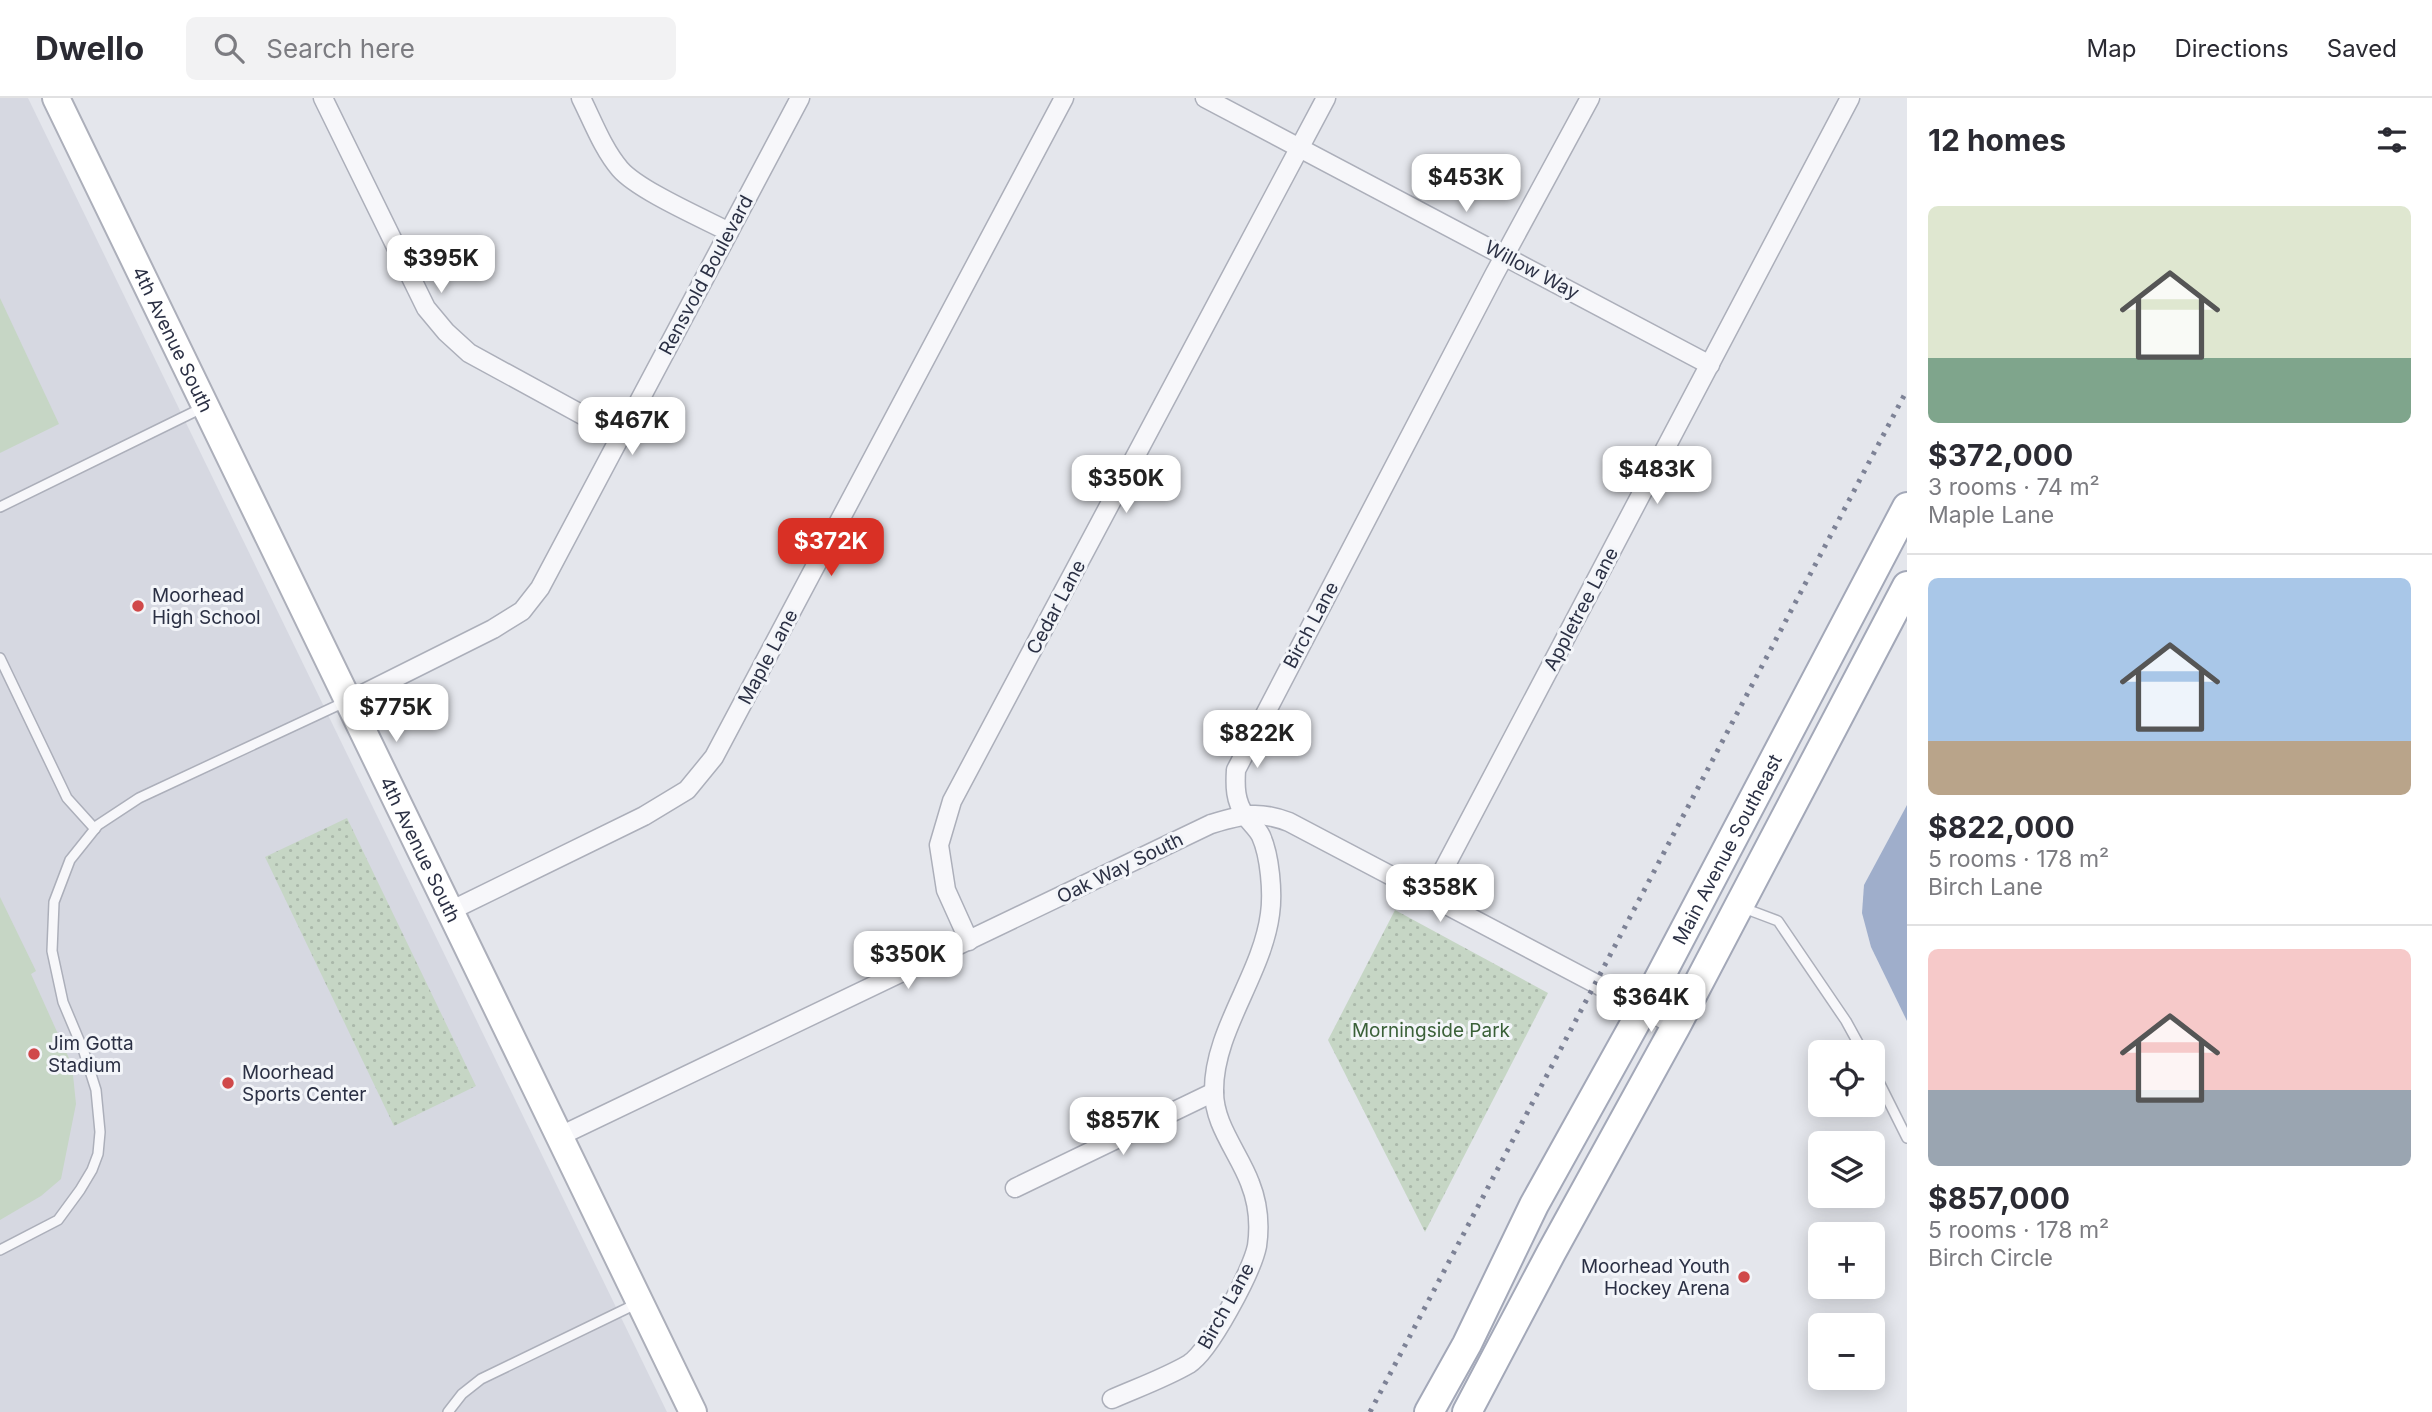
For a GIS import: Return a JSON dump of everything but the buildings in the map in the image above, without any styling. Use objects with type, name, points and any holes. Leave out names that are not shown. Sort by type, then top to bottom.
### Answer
[{"type":"main road","name":"Main Avenue Southeast","points":[[1429,1412],[1467,1344],[1534,1205],[1643,1009],[1907,507]]},
{"type":"main road","name":"Main Avenue Southeast","points":[[1467,1412],[1676,1026],[1907,586]]},
{"type":"street","name":"4th Avenue South","points":[[57,98],[693,1412]]},
{"type":"street","points":[[323,98],[426,307],[446,332],[469,353],[621,436]]},
{"type":"street","points":[[581,98],[604,145],[622,171],[645,188],[729,233]]},
{"type":"street","name":"Rensvold Boulevard","points":[[349,701],[493,629],[522,611],[540,589],[800,98]]},
{"type":"street","name":"Maple Lane","points":[[450,911],[644,817],[687,790],[715,757],[1064,98]]},
{"type":"street","name":"Willow Way","points":[[1205,98],[1710,365]]},
{"type":"street","name":"Cedar Lane","points":[[969,941],[946,890],[939,845],[952,801],[1326,98]]},
{"type":"street","name":"Birch Lane","points":[[1112,1399],[1190,1363],[1207,1348],[1247,1275],[1256,1247],[1258,1216],[1250,1183],[1220,1119],[1214,1092],[1218,1063],[1265,942],[1271,912],[1268,855],[1260,834],[1244,814],[1235,793],[1236,770],[1504,256],[1590,98]]},
{"type":"street","name":"Appletree Lane","points":[[1429,897],[1850,98]]},
{"type":"street","name":"Oak Way South","points":[[560,1136],[1211,824],[1244,814],[1270,815],[1289,822],[1676,1026]]},
{"type":"street","points":[[1015,1188],[1214,1092]]},
{"type":"street","points":[[1494,1287],[1524,1303]]},
{"type":"lane","points":[[0,507],[206,406]]},
{"type":"lane","points":[[0,658],[67,798],[95,829]]},
{"type":"lane","points":[[0,1250],[58,1220],[80,1190],[98,1154],[100,1132],[96,1090],[84,1052],[63,1002],[52,951],[54,902],[70,860],[95,829],[139,798],[349,701]]},
{"type":"lane","points":[[1739,906],[1778,921],[1856,1040]]},
{"type":"lane","points":[[1885,1094],[1907,1138]]},
{"type":"lane","points":[[449,1412],[462,1394],[481,1379],[640,1302]]},
{"type":"shaded area","name":"Moorhead High School","points":[[0,98],[28,98],[667,1412],[0,1412]]},
{"type":"green space","points":[[0,298],[59,424],[0,453]]},
{"type":"green space","points":[[347,818],[476,1086],[394,1126],[265,857]]},
{"type":"green space","name":"Jim Gotta Stadium","points":[[0,897],[36,971],[31,974],[72,1065],[76,1104],[61,1179],[41,1196],[0,1220]]},
{"type":"green space","name":"Morningside Park","points":[[1395,910],[1548,993],[1425,1232],[1328,1040]]},
{"type":"water","points":[[1907,805],[1907,1021],[1871,947],[1862,913],[1864,885]]},
{"type":"railway","points":[[1370,1412],[1907,390]]},
{"type":"place","name":"Moorhead High School","points":[[138,606]]},
{"type":"place","name":"Jim Gotta Stadium","points":[[34,1054]]},
{"type":"place","name":"Moorhead Sports Center","points":[[228,1083]]},
{"type":"place","name":"Moorhead Youth Hockey Arena","points":[[1744,1277]]}]
